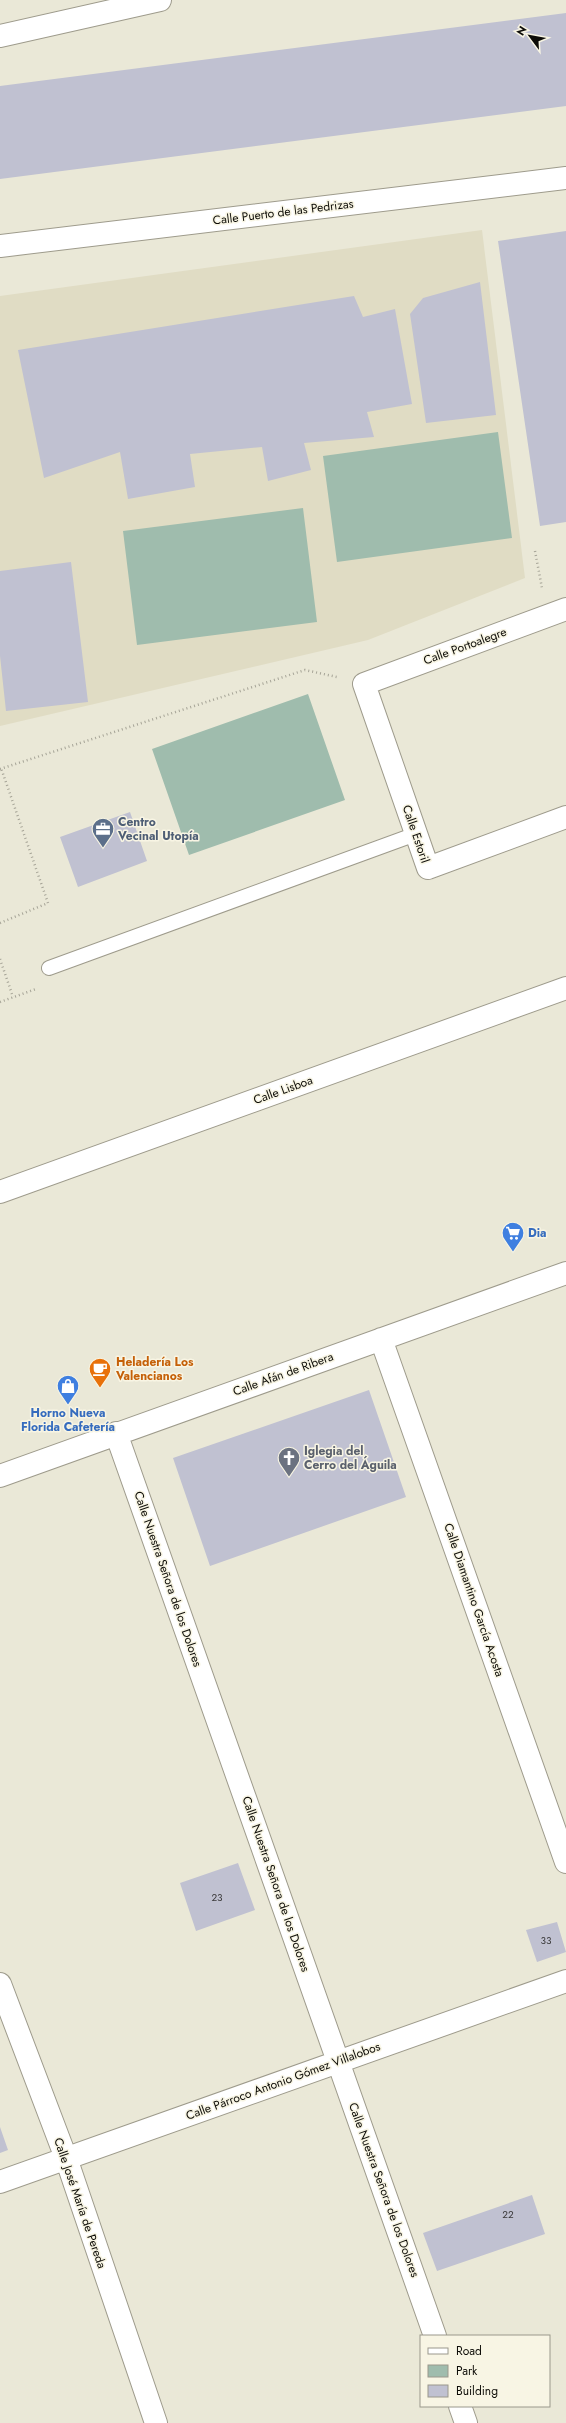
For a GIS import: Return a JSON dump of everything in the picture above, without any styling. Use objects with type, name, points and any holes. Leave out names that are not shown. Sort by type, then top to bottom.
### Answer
[{"type":"street","points":[[0,36],[160,0]]},
{"type":"street","name":"Calle Puerto de las Pedrizas","points":[[0,246],[566,178]]},
{"type":"street","name":"Calle Portoalegre","points":[[364,684],[556,612]]},
{"type":"street","name":"Calle Estoril","points":[[364,684],[428,868],[566,818]]},
{"type":"street","name":"Calle Lisboa","points":[[0,1192],[566,988]]},
{"type":"street","name":"Calle Afán de Ribera","points":[[0,1476],[116,1433],[566,1273]]},
{"type":"street","name":"Calle Diamantino García Acosta","points":[[381,1339],[566,1862]]},
{"type":"street","name":"Calle Nuestra Señora de los Dolores","points":[[116,1433],[435,2335]]},
{"type":"street","name":"Calle Párroco Antonio Gómez Villalobos","points":[[0,2182],[566,1981]]},
{"type":"street","name":"Calle José María de Pereda","points":[[0,1984],[66,2158],[156,2423]]},
{"type":"street","points":[[460,2407],[466,2423]]},
{"type":"lane","points":[[50,968],[416,834]]},
{"type":"path","points":[[535,551],[556,612]]},
{"type":"path","points":[[0,923],[48,903],[0,768],[305,670],[364,684]]},
{"type":"path","points":[[0,959],[13,997]]},
{"type":"path","points":[[0,1002],[41,987]]},
{"type":"shaded area","points":[[482,230],[525,578],[368,640],[0,726],[0,296]]},
{"type":"green space","points":[[498,432],[512,538],[337,562],[323,456]]},
{"type":"green space","points":[[303,508],[317,622],[137,645],[123,531]]},
{"type":"green space","points":[[308,694],[345,800],[189,855],[152,749]]},
{"type":"building","points":[[566,13],[566,106],[0,179],[0,86]]},
{"type":"building","points":[[566,231],[566,522],[540,526],[498,241]]},
{"type":"building","points":[[480,282],[496,415],[426,423],[410,314],[423,298]]},
{"type":"building","points":[[354,296],[363,317],[395,309],[412,404],[367,412],[374,437],[304,443],[311,470],[268,481],[262,447],[190,454],[195,487],[128,499],[120,452],[44,478],[18,350]]},
{"type":"building","points":[[71,562],[88,702],[6,711],[0,656],[0,571]]},
{"type":"building","name":"Centro Vecinal Utopía","points":[[130,812],[147,861],[78,887],[60,837]]},
{"type":"building","name":"Iglegia del Cerro del Águila","points":[[369,1390],[406,1497],[210,1566],[173,1458]]},
{"type":"building","points":[[238,1863],[255,1910],[196,1931],[180,1883]]},
{"type":"building","points":[[557,1922],[566,1952],[537,1962],[526,1930]]},
{"type":"building","points":[[0,2127],[8,2150],[0,2153]]},
{"type":"building","points":[[532,2195],[545,2234],[437,2271],[423,2233]]},
{"type":"place","name":"Centro Vecinal Utopía","points":[[103,848]]},
{"type":"place","name":"Dia","points":[[513,1252]]},
{"type":"place","name":"Heladería Los Valencianos","points":[[100,1388]]},
{"type":"place","name":"Horno Nueva Florida Cafetería","points":[[68,1406]]},
{"type":"place","name":"Iglegia del Cerro del Águila","points":[[289,1478]]}]
